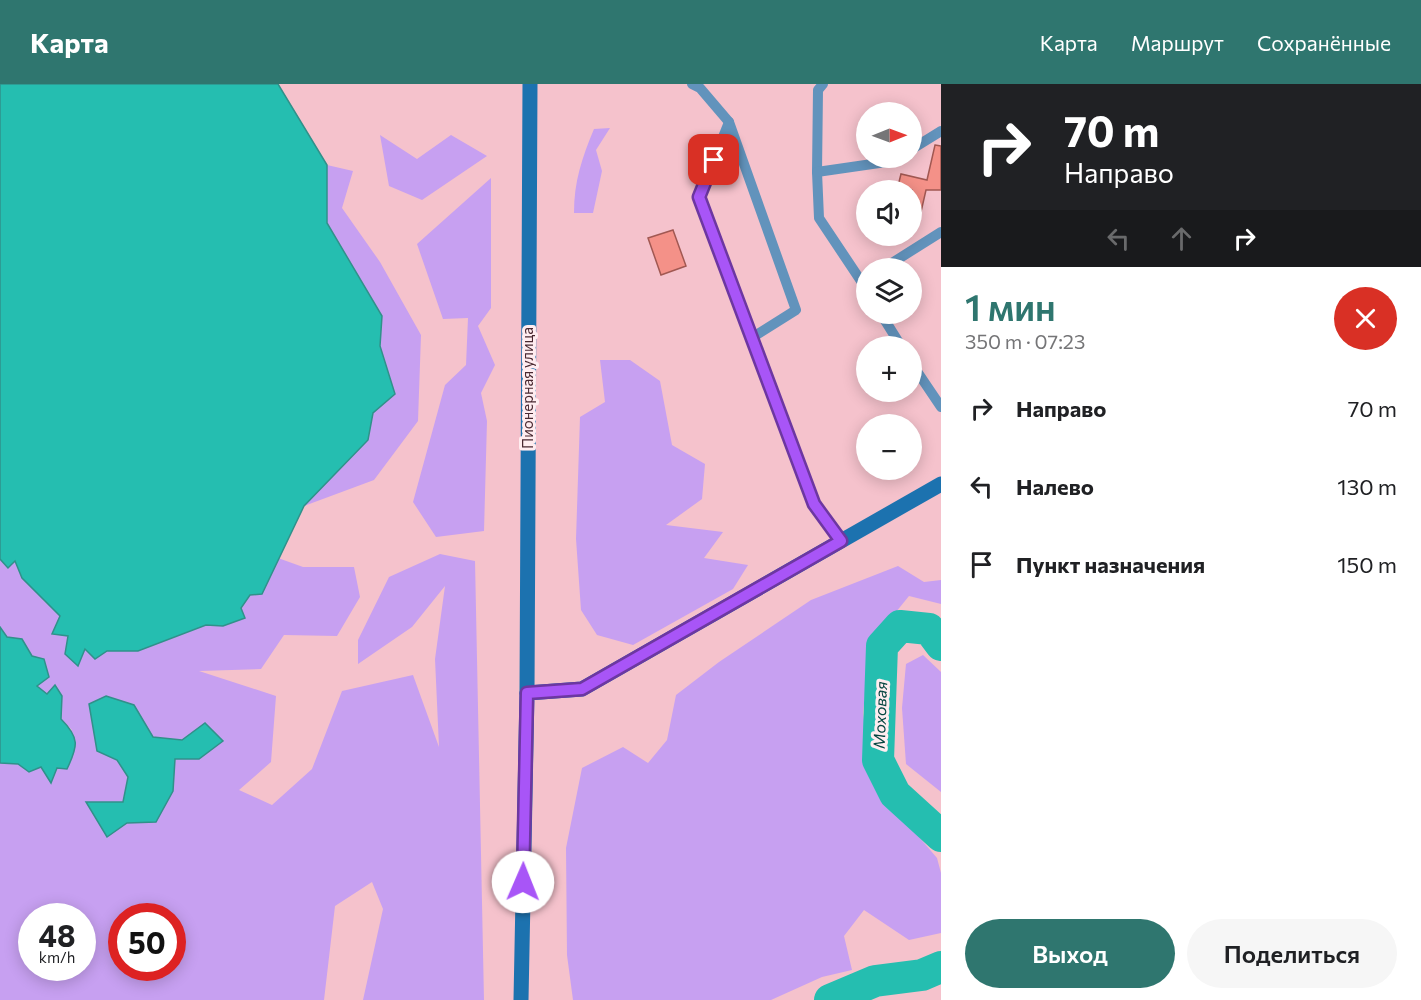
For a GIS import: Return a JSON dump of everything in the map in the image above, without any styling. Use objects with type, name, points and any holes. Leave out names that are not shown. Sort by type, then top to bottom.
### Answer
[{"type":"main road","name":"Пионерная улица","points":[[521,1000],[527,693],[530,84]]},
{"type":"main road","points":[[527,693],[582,689],[941,484]]},
{"type":"lane","points":[[692,84],[700,88],[729,122],[796,310],[753,337]]},
{"type":"lane","points":[[824,84],[818,90],[819,218],[856,270]]},
{"type":"lane","points":[[729,122],[699,197],[814,504],[841,541]]},
{"type":"lane","points":[[922,143],[941,131]]},
{"type":"lane","points":[[817,172],[856,166]]},
{"type":"lane","points":[[900,258],[941,232]]},
{"type":"lane","points":[[922,379],[941,407]]},
{"type":"shaded area","points":[[610,128],[596,150],[602,171],[593,213],[574,213],[575,190],[594,129]]},
{"type":"shaded area","points":[[380,135],[417,159],[451,135],[487,156],[422,200],[389,186]]},
{"type":"shaded area","points":[[327,165],[353,171],[342,208],[380,262],[421,335],[418,421],[374,480],[304,506],[368,440],[373,413],[395,394],[380,346],[382,316],[327,223]]},
{"type":"shaded area","points":[[491,178],[491,308],[478,326],[495,365],[481,393],[487,421],[484,531],[436,537],[413,502],[445,385],[466,365],[468,318],[443,319],[417,244]]},
{"type":"shaded area","points":[[600,360],[630,360],[660,381],[672,445],[705,464],[702,499],[666,525],[723,532],[704,558],[748,565],[733,589],[633,645],[597,635],[581,610],[576,539],[580,417],[605,402]]},
{"type":"shaded area","points":[[440,554],[475,561],[484,1000],[363,1000],[383,909],[372,882],[335,906],[324,1000],[0,1000],[0,763],[18,764],[72,730],[61,719],[62,696],[55,686],[47,695],[37,685],[32,656],[22,639],[7,637],[0,627],[0,559],[15,561],[44,601],[61,616],[68,636],[85,649],[138,651],[206,625],[223,626],[245,618],[241,608],[250,595],[262,594],[278,558],[303,567],[354,567],[360,597],[337,636],[284,635],[261,669],[199,671],[276,696],[271,762],[239,790],[272,805],[312,769],[342,691],[413,675],[439,747],[435,659],[445,586],[412,627],[358,664],[358,640],[389,577]],"holes":[[[89,704],[134,705],[153,737],[182,740],[199,759],[175,759],[173,791],[156,822],[127,823],[87,802],[123,803],[128,777],[117,760],[97,750]]]},
{"type":"shaded area","points":[[898,566],[924,582],[941,580],[941,604],[909,596],[870,644],[863,713],[872,782],[937,858],[941,873],[941,933],[909,940],[864,910],[844,936],[852,970],[822,977],[771,1000],[573,1000],[567,955],[566,848],[582,768],[623,747],[648,763],[667,740],[676,695],[719,662],[811,600]]},
{"type":"shaded area","points":[[923,655],[941,672],[941,792],[906,764],[902,708],[906,664]]},
{"type":"water","points":[[0,84],[278,84],[327,165],[327,223],[382,316],[380,346],[395,394],[373,413],[368,440],[304,506],[262,594],[250,595],[241,608],[245,618],[223,626],[206,625],[138,651],[107,651],[95,659],[85,649],[78,666],[65,654],[68,636],[52,634],[60,616],[22,578],[15,561],[8,568],[0,559]]},
{"type":"water","points":[[0,627],[7,637],[22,639],[32,656],[44,659],[49,677],[37,686],[47,694],[55,685],[62,696],[61,719],[72,732],[75,748],[67,769],[57,768],[51,783],[41,767],[29,772],[18,764],[0,763]]},
{"type":"water","points":[[106,696],[134,705],[153,737],[182,740],[205,723],[223,741],[199,759],[175,759],[173,791],[156,822],[127,823],[107,837],[86,802],[123,802],[128,777],[117,760],[97,751],[89,704]]},
{"type":"building","points":[[935,145],[941,146],[941,190],[926,190],[922,208],[922,180],[900,180],[901,174],[927,180]]},
{"type":"building","points":[[673,230],[686,266],[661,275],[648,238]]},
{"type":"waterway","name":"Моховая","points":[[941,645],[929,629],[900,626],[882,646],[878,760],[895,794],[941,836]]},
{"type":"waterway","name":"Моховая","points":[[830,1000],[875,981],[922,975],[941,967]]},
{"type":"route","points":[[523,882],[527,693],[582,689],[841,541],[814,504],[699,197],[714,160]]}]
